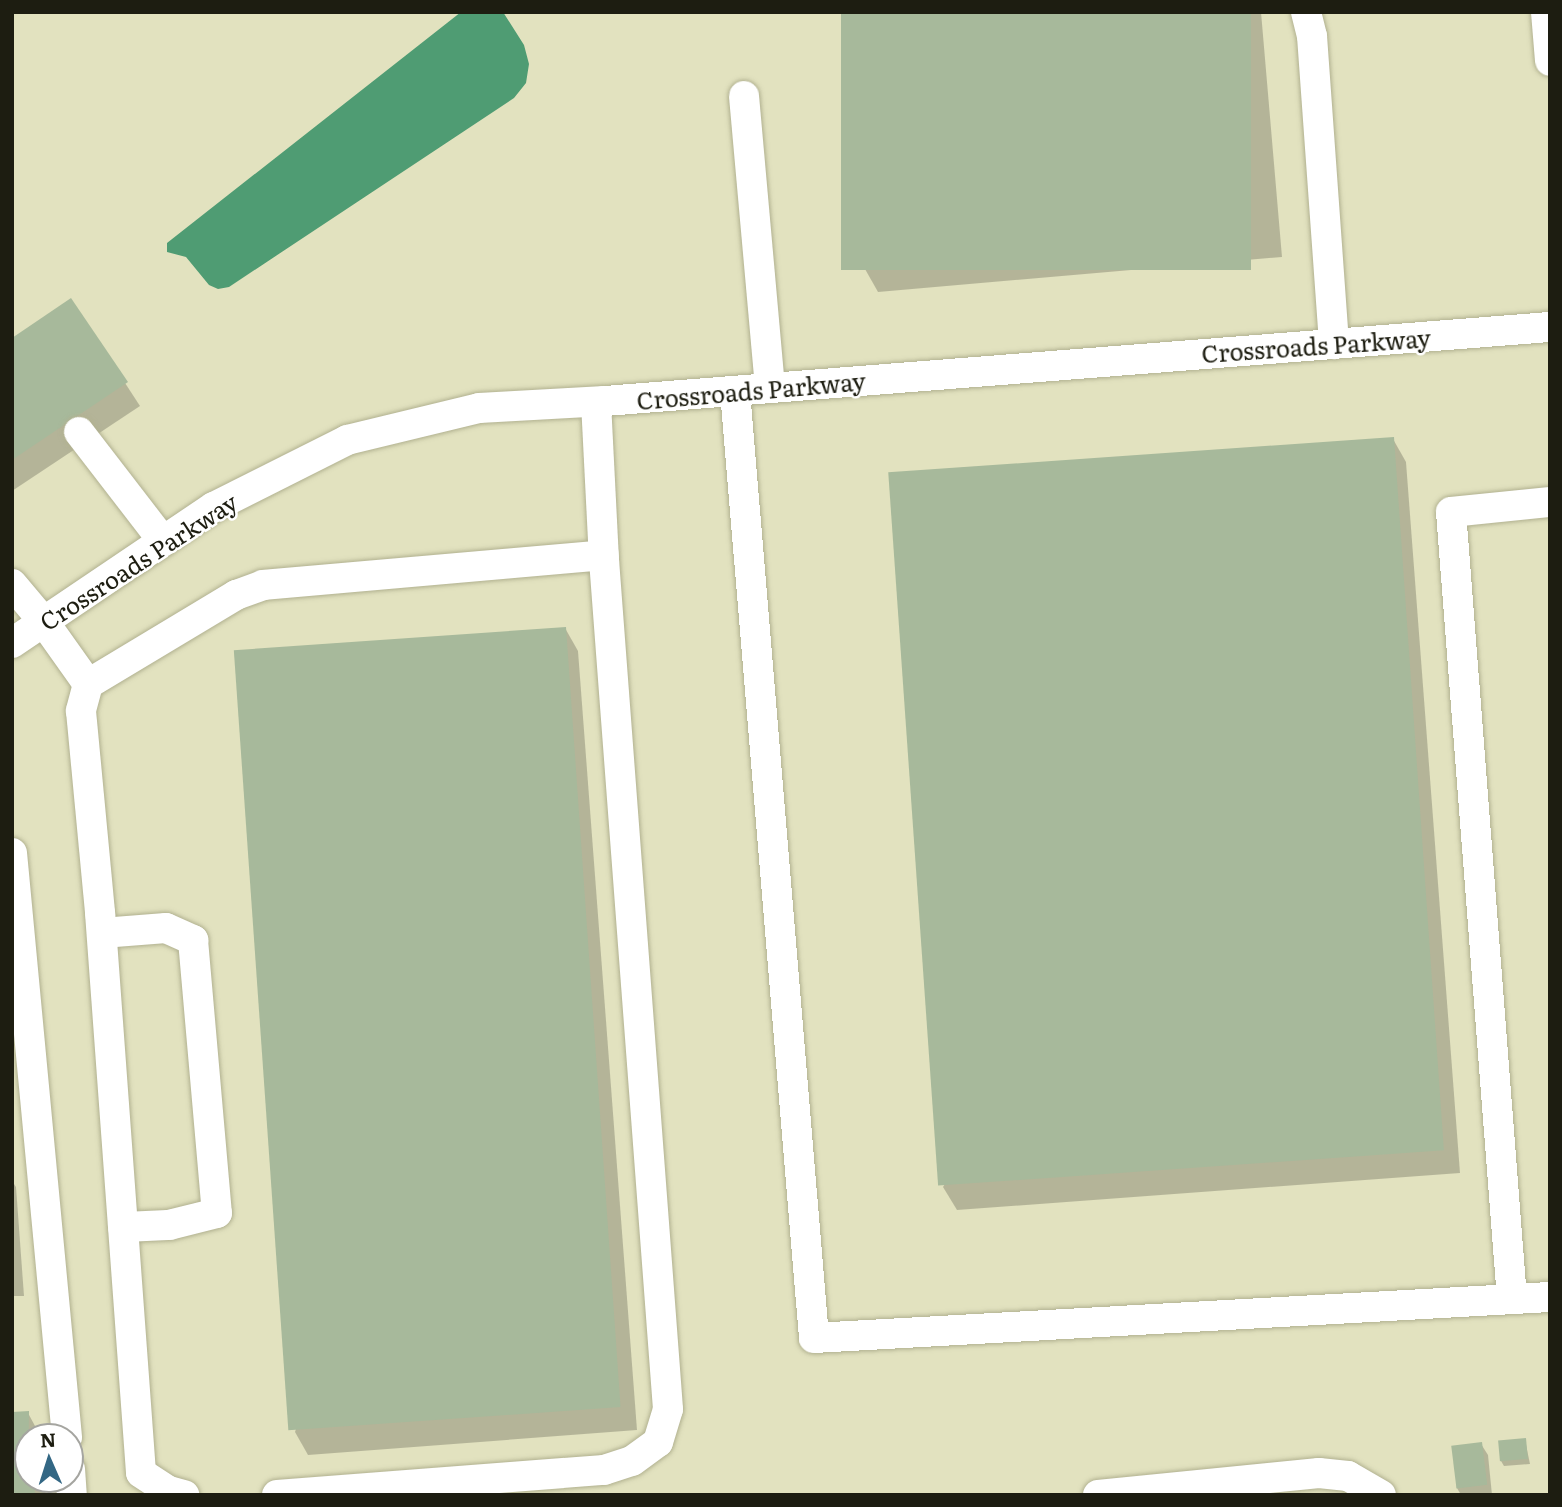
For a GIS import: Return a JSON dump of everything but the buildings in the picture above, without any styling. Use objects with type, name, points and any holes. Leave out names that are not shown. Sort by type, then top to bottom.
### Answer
[{"type":"street","points":[[1306,12],[1312,36],[1334,344]]},
{"type":"street","points":[[1546,12],[1550,61]]},
{"type":"street","points":[[744,96],[770,388]]},
{"type":"street","name":"Crossroads Parkway","points":[[12,643],[214,507],[347,440],[478,408],[596,402],[1550,327]]},
{"type":"street","points":[[735,391],[814,1338],[1550,1297]]},
{"type":"street","points":[[277,1495],[604,1470],[632,1461],[657,1442],[668,1409],[604,555],[596,402]]},
{"type":"street","points":[[79,432],[163,541]]},
{"type":"street","points":[[1512,1299],[1451,512],[1550,502]]},
{"type":"street","points":[[184,1495],[169,1491],[141,1473],[102,933],[81,711],[88,684],[236,595],[263,585],[604,555]]},
{"type":"street","points":[[12,584],[44,622],[88,684]]},
{"type":"street","points":[[12,853],[66,1423]]},
{"type":"street","points":[[102,933],[166,928],[193,940],[217,1213],[169,1225],[123,1227]]},
{"type":"street","points":[[1098,1495],[1167,1491],[1319,1473],[1348,1476],[1381,1495]]},
{"type":"shaded area","points":[[461,12],[503,12],[524,45],[529,64],[526,83],[514,98],[229,287],[218,289],[209,285],[186,257],[167,252],[167,243]]}]
